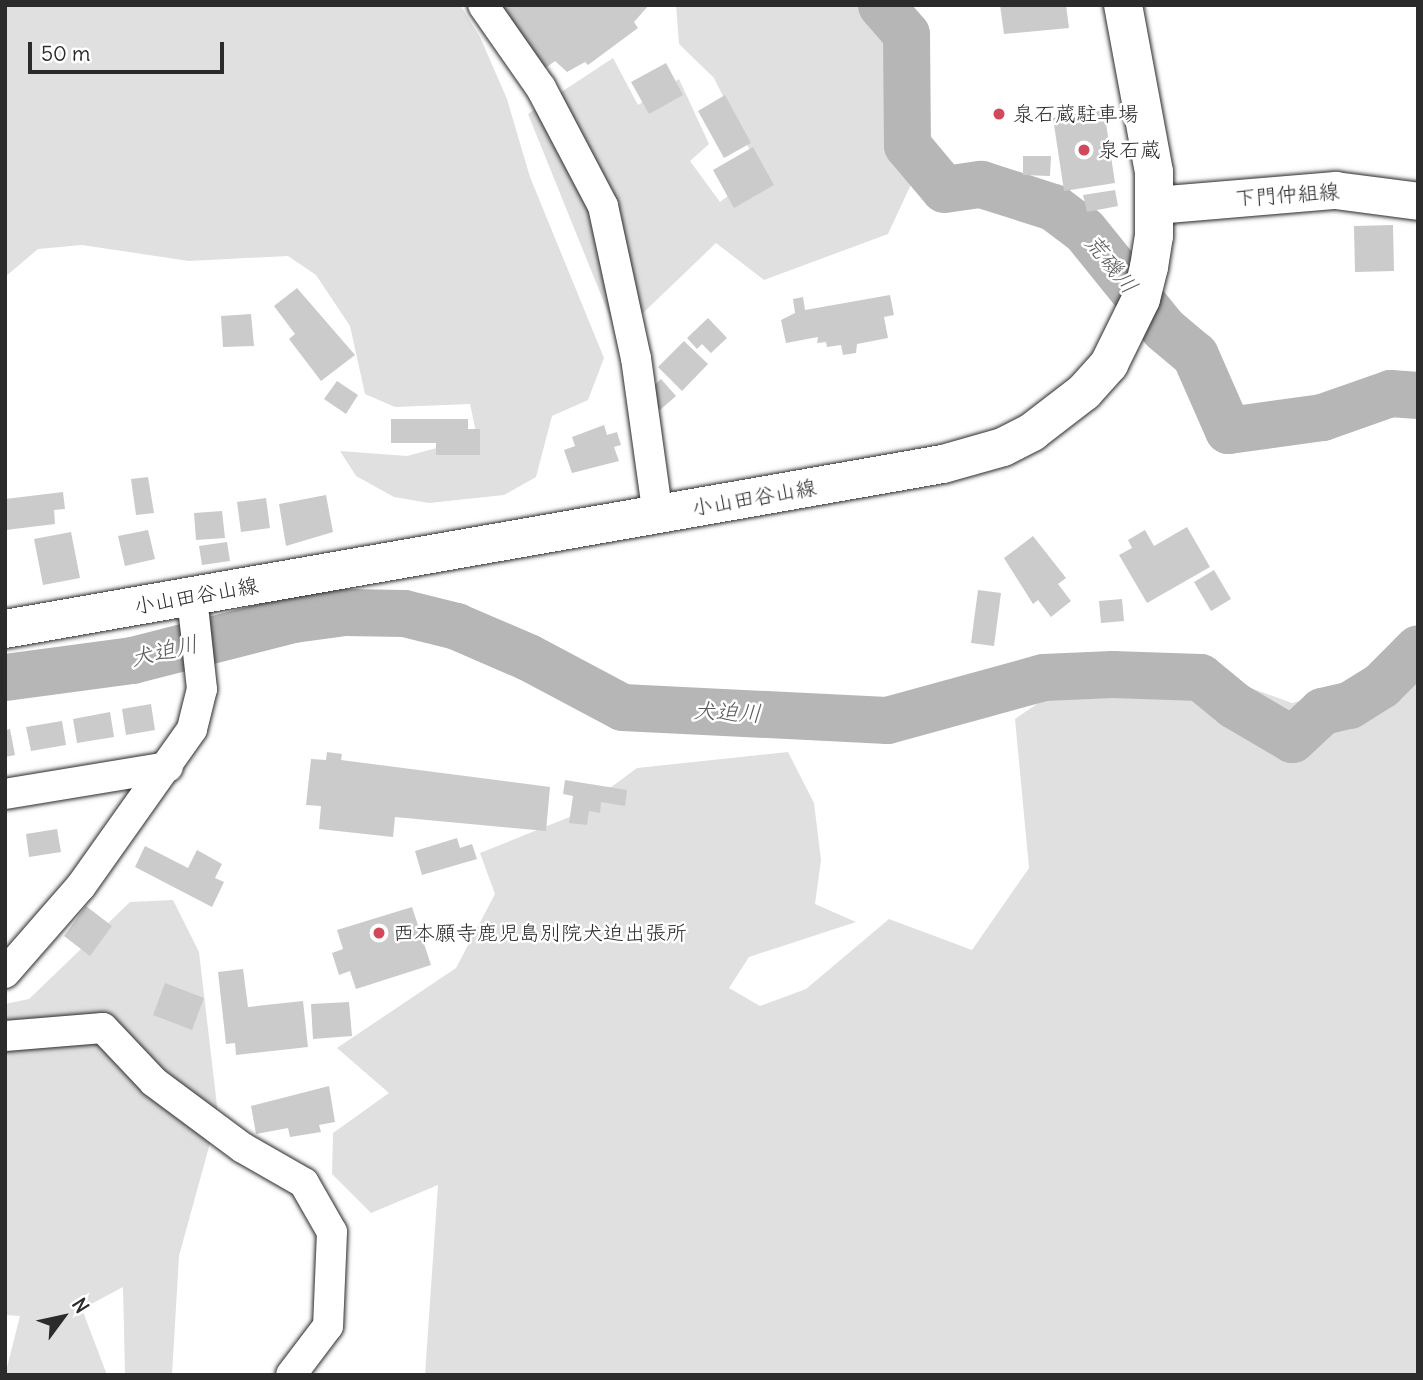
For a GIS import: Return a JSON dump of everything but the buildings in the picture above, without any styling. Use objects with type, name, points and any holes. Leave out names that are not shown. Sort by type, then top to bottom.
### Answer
[{"type":"main road","name":"小山田谷山線","points":[[5,629],[943,464],[1003,447],[1032,432],[1084,392],[1109,364],[1130,326],[1149,267],[1155,205],[1154,172],[1123,5]]},
{"type":"street","points":[[483,5],[541,88],[603,206],[636,358],[658,516]]},
{"type":"street","name":"下門仲組線","points":[[1155,205],[1335,190],[1418,201]]},
{"type":"street","points":[[5,972],[81,886],[168,767],[192,729],[202,689],[192,597]]},
{"type":"street","points":[[5,794],[168,767]]},
{"type":"street","points":[[5,1035],[103,1028],[154,1082],[243,1148],[304,1183],[332,1232],[328,1326],[290,1375]]},
{"type":"shaded area","points":[[5,5],[460,5],[480,37],[507,99],[530,177],[604,358],[588,400],[552,416],[536,477],[504,495],[429,503],[394,497],[356,476],[340,451],[407,456],[477,437],[470,404],[395,407],[365,394],[350,326],[316,275],[288,256],[189,261],[82,245],[38,249],[5,277]]},
{"type":"shaded area","points":[[676,5],[878,5],[913,89],[920,165],[888,234],[764,280],[716,243],[618,337],[528,114],[613,58],[638,105],[679,79],[709,144],[690,161],[720,202],[760,171],[714,78],[679,44]]},
{"type":"shaded area","points":[[1418,631],[1418,1375],[425,1375],[438,1185],[371,1213],[332,1174],[333,1133],[389,1093],[337,1048],[456,968],[495,894],[480,853],[572,816],[637,768],[788,752],[814,803],[821,860],[815,904],[856,922],[749,957],[729,988],[760,1006],[806,989],[889,919],[972,950],[1029,868],[1015,719],[1110,654],[1162,656],[1292,703],[1370,683]]},
{"type":"shaded area","points":[[173,900],[199,952],[218,1114],[179,1256],[172,1375],[125,1375],[123,1287],[82,1309],[107,1375],[5,1375],[20,1316],[5,1315],[5,1004],[29,999],[130,902]]},
{"type":"waterway","name":"荒磯川","points":[[881,5],[906,34],[907,145],[944,189],[981,184],[1053,207],[1084,230],[1164,329],[1195,355],[1228,430],[1322,417],[1390,393],[1418,395]]},
{"type":"waterway","name":"犬迫川","points":[[5,677],[132,660],[293,619],[345,612],[404,613],[456,626],[528,657],[622,707],[887,720],[1043,677],[1112,674],[1200,677],[1234,705],[1292,739],[1322,711],[1349,705],[1381,685],[1418,648]]},
{"type":"place","name":"泉石蔵駐車場","points":[[999,114]]},
{"type":"place","name":"泉石蔵","points":[[1084,150]]},
{"type":"place","name":"西本願寺鹿児島別院犬迫出張所","points":[[379,933]]}]
